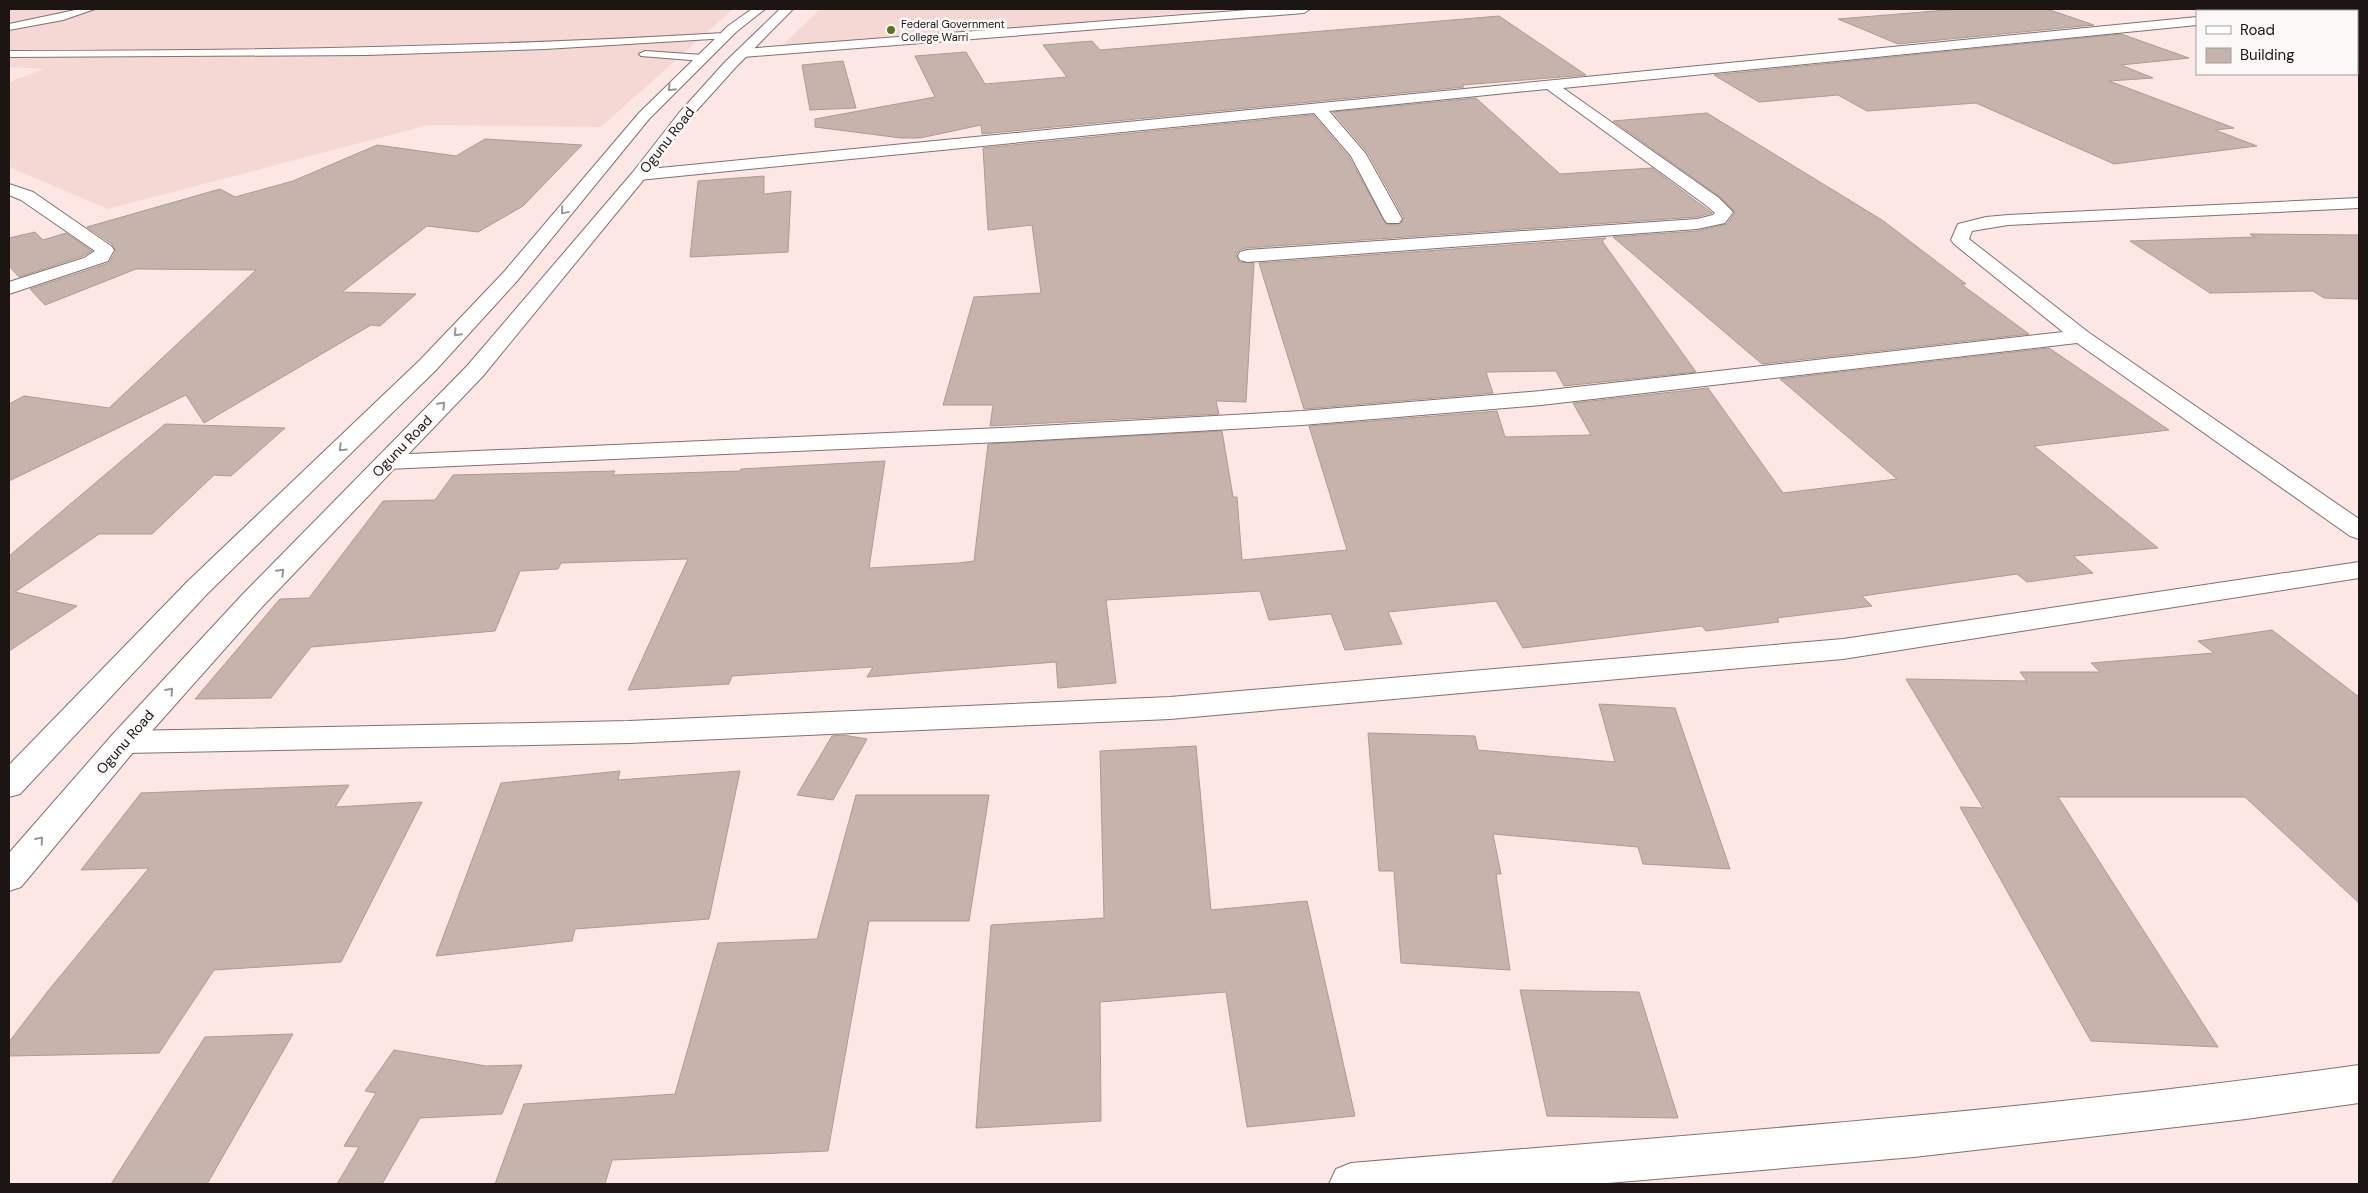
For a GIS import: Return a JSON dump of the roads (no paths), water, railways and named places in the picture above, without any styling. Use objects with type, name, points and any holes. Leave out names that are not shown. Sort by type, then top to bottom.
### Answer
[{"type":"street","points":[[9,785],[198,587],[428,365],[510,277],[644,116],[724,36],[759,9]]},
{"type":"street","name":"Ogunu Road","points":[[9,877],[124,742],[252,601],[475,371],[639,175],[684,116],[787,9]]},
{"type":"street","points":[[743,53],[1304,9]]},
{"type":"street","points":[[2308,10],[2321,9]]},
{"type":"street","points":[[639,175],[2196,21]]},
{"type":"street","points":[[1247,256],[1698,224],[1719,219],[1724,212],[1713,202],[1550,85]]},
{"type":"street","points":[[1316,107],[1358,154],[1393,219]]},
{"type":"street","points":[[9,189],[28,196],[105,250],[101,257],[91,262],[9,288]]},
{"type":"street","points":[[2359,203],[1986,222],[1964,228],[1960,240],[2081,336],[2359,531]]},
{"type":"street","points":[[387,462],[1021,434],[1302,418],[1541,398],[2081,336]]},
{"type":"street","points":[[124,742],[630,732],[1170,708],[1843,648],[2359,570]]},
{"type":"street","points":[[1351,1184],[1914,1136],[2246,1100],[2359,1084]]},
{"type":"lane","points":[[9,27],[63,17],[90,9]]},
{"type":"lane","points":[[9,54],[340,53],[440,48],[612,44],[724,36]]},
{"type":"lane","points":[[440,48],[584,51],[703,58]]},
{"type":"place","name":"Federal Government College Warri","points":[[891,30]]}]
